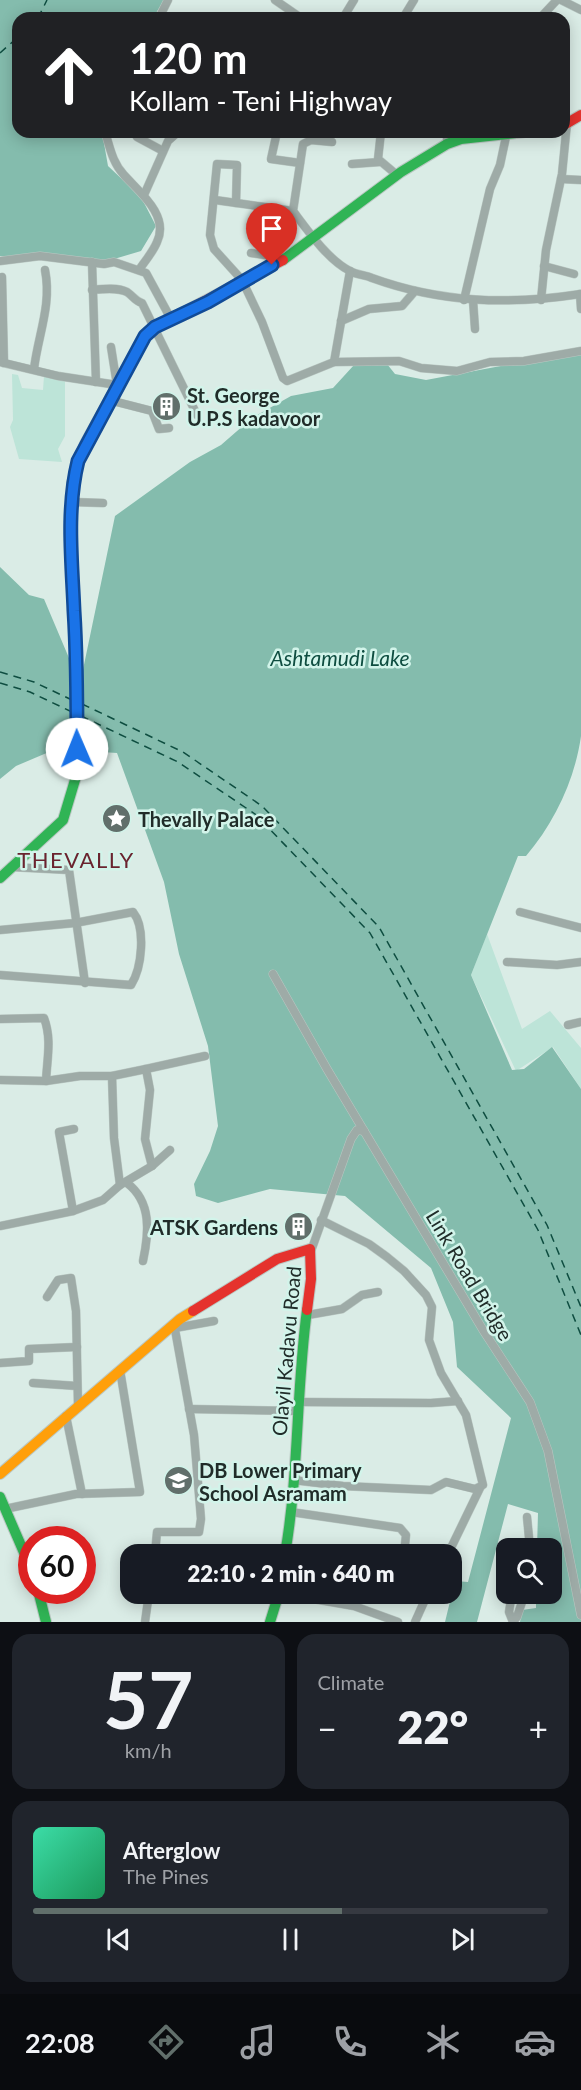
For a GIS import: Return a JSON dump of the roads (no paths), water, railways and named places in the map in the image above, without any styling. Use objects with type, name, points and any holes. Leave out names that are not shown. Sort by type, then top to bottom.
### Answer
[{"type":"main road","points":[[0,878],[63,820],[69,808],[71,785],[78,770],[76,645],[70,536],[72,483],[78,461],[145,336],[155,327],[208,302],[242,280],[286,258],[397,175],[447,144],[461,138]]},
{"type":"main road","name":"Olayil Kadavu Road","points":[[0,1474],[78,1405],[174,1326],[277,1259],[302,1250],[311,1251],[308,1315],[300,1360],[294,1480],[286,1544]]},
{"type":"main road","points":[[0,1497],[18,1539]]},
{"type":"main road","points":[[42,1604],[46,1622]]},
{"type":"main road","points":[[270,1622],[276,1604]]},
{"type":"street","points":[[275,0],[292,12]]},
{"type":"street","points":[[548,12],[559,0],[581,10]]},
{"type":"street","points":[[106,138],[117,165],[144,195],[157,218],[159,240],[140,270]]},
{"type":"street","points":[[139,138],[163,151]]},
{"type":"street","points":[[144,195],[163,151],[171,138]]},
{"type":"street","points":[[276,138],[271,159],[300,163]]},
{"type":"street","points":[[380,138],[378,159],[397,175]]},
{"type":"street","points":[[447,138],[447,144]]},
{"type":"street","points":[[464,300],[490,189],[500,165],[506,138]]},
{"type":"street","points":[[541,300],[550,220],[561,179],[565,138]]},
{"type":"street","points":[[332,142],[305,142],[293,211],[312,237],[350,271],[415,291],[464,300],[541,300],[581,294],[581,309]]},
{"type":"street","points":[[352,164],[380,162]]},
{"type":"street","points":[[236,203],[237,165],[217,164],[215,200],[210,222],[210,236],[214,249],[242,280],[262,322],[283,378],[291,381],[334,362],[399,361],[421,368],[457,371],[490,362],[524,361],[581,351]]},
{"type":"street","points":[[561,179],[581,180]]},
{"type":"street","points":[[215,200],[293,211]]},
{"type":"street","points":[[251,253],[286,258]]},
{"type":"street","points":[[0,261],[33,256],[120,263],[146,273],[153,281],[171,319]]},
{"type":"street","points":[[92,262],[96,382]]},
{"type":"street","points":[[544,266],[574,274]]},
{"type":"street","points":[[34,369],[46,319],[49,291],[45,270]]},
{"type":"street","points":[[334,362],[350,271]]},
{"type":"street","points":[[2,277],[2,362],[58,376],[117,385],[111,347]]},
{"type":"street","points":[[92,290],[107,288],[129,293],[131,298],[146,308],[197,415]]},
{"type":"street","points":[[341,321],[369,309],[402,306],[408,302],[415,291]]},
{"type":"street","points":[[473,300],[475,329]]},
{"type":"street","points":[[109,400],[152,411],[159,429],[169,428]]},
{"type":"street","points":[[72,502],[103,503]]},
{"type":"street","points":[[11,867],[69,870],[85,983]]},
{"type":"street","points":[[0,930],[75,922],[133,912],[139,921],[140,949],[131,985],[0,975]]},
{"type":"street","points":[[520,912],[581,928]]},
{"type":"street","points":[[507,962],[557,965],[581,962]]},
{"type":"street","name":"Link Road Bridge","points":[[273,974],[483,1330],[530,1402],[548,1451],[581,1615]]},
{"type":"street","points":[[0,1019],[44,1019],[50,1050],[46,1081]]},
{"type":"street","points":[[568,1025],[581,1022]]},
{"type":"street","points":[[0,1080],[46,1081],[80,1076],[112,1076],[205,1056]]},
{"type":"street","points":[[146,1069],[150,1090],[145,1138],[152,1166]]},
{"type":"street","points":[[112,1076],[114,1138],[124,1184]]},
{"type":"street","points":[[74,1130],[59,1132],[74,1211]]},
{"type":"street","points":[[311,1251],[351,1139],[357,1130],[364,1131]]},
{"type":"street","points":[[0,1226],[74,1211],[103,1200],[152,1166],[170,1150]]},
{"type":"street","points":[[124,1184],[138,1191],[147,1213],[143,1261]]},
{"type":"street","points":[[321,1220],[369,1244],[404,1271],[420,1287],[432,1307],[429,1340],[437,1362],[465,1415],[483,1480],[453,1544]]},
{"type":"street","points":[[47,1297],[58,1280],[71,1278],[77,1347],[78,1405]]},
{"type":"street","points":[[308,1315],[342,1309],[362,1295],[378,1292]]},
{"type":"street","points":[[156,1544],[157,1532],[199,1532],[201,1519],[189,1409],[174,1326],[214,1321]]},
{"type":"street","points":[[0,1363],[29,1361],[29,1349],[77,1347]]},
{"type":"street","points":[[5,1509],[82,1494],[140,1492],[120,1370]]},
{"type":"street","points":[[33,1383],[77,1386]]},
{"type":"street","points":[[189,1409],[458,1401]]},
{"type":"street","points":[[66,1416],[82,1494]]},
{"type":"street","points":[[294,1480],[343,1486],[431,1491],[446,1482],[480,1488]]},
{"type":"street","points":[[291,1512],[400,1528],[406,1535],[405,1544]]},
{"type":"street","points":[[527,1517],[529,1538]]},
{"type":"street","points":[[145,1622],[147,1604]]},
{"type":"street","points":[[342,1604],[398,1622]]},
{"type":"street","points":[[415,1622],[423,1604]]},
{"type":"street","points":[[510,1604],[509,1612],[513,1622],[521,1604]]},
{"type":"water","points":[[0,0],[164,0],[157,12],[12,12],[12,138],[103,138],[108,166],[141,197],[156,226],[141,251],[104,262],[0,256]]},
{"type":"water","name":"Ashtamudi Lake","points":[[581,351],[581,736],[569,784],[546,829],[526,856],[518,856],[471,975],[512,1070],[524,1069],[552,1047],[581,1089],[581,1622],[520,1622],[522,1610],[536,1608],[536,1604],[562,1604],[562,1538],[537,1538],[538,1513],[508,1504],[499,1538],[496,1538],[496,1550],[477,1622],[445,1622],[449,1604],[462,1604],[462,1582],[468,1582],[511,1418],[457,1367],[453,1322],[431,1268],[345,1196],[270,1189],[218,1203],[196,1196],[194,1184],[210,1151],[218,1126],[208,1046],[179,954],[164,882],[117,753],[56,749],[16,766],[0,779],[0,567],[29,595],[44,599],[80,684],[115,516],[190,462],[221,445],[252,418],[291,396],[333,388],[354,365],[387,364],[395,374],[426,380]]},
{"type":"place","name":"St. George U.P.S kadavoor","points":[[166,407]]},
{"type":"place","name":"Thevally Palace","points":[[117,819]]},
{"type":"place","name":"ATSK Gardens","points":[[299,1227]]},
{"type":"place","name":"DB Lower Primary School Asramam","points":[[178,1481]]},
{"type":"district","name":"THEVALLY","points":[[76,859]]}]
